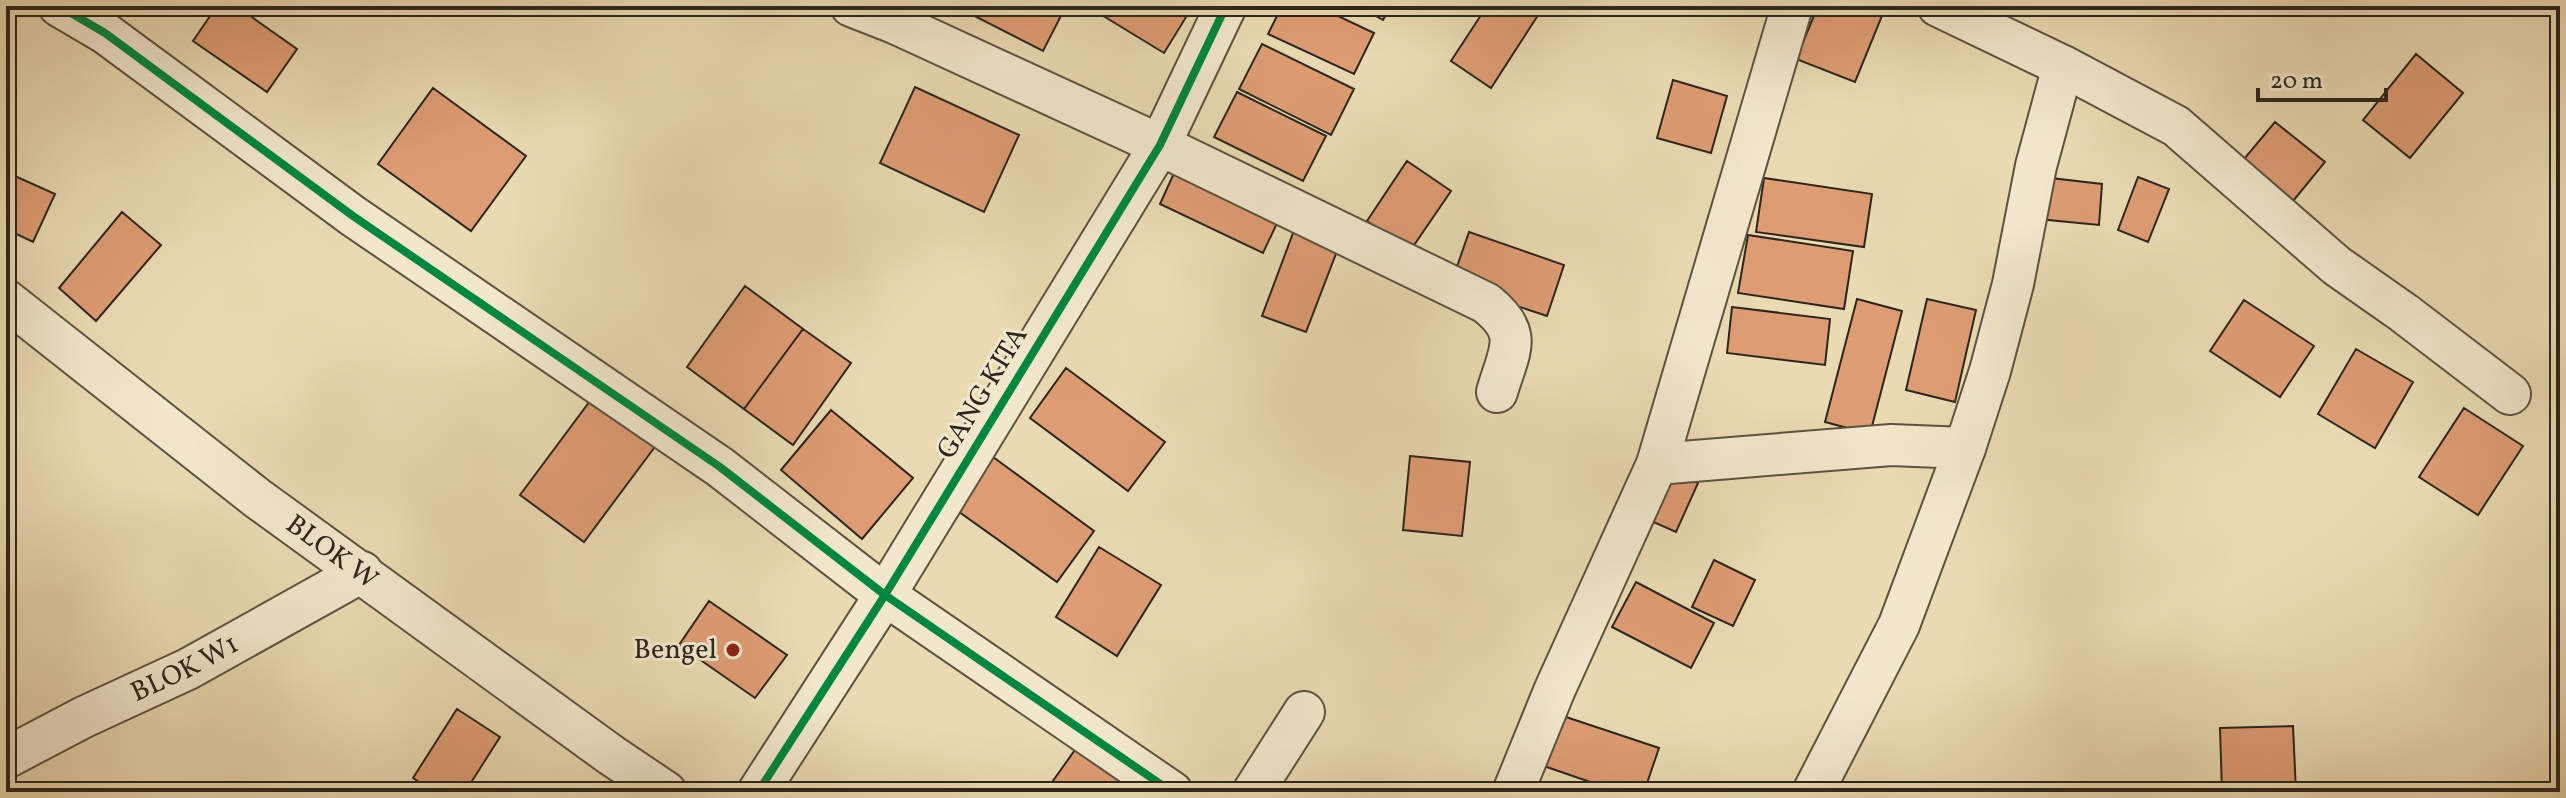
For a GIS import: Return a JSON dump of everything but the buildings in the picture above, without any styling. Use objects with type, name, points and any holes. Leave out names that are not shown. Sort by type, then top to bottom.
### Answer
[{"type":"street","points":[[59,6],[105,33],[353,216],[720,467],[885,595],[1172,792]]},
{"type":"street","points":[[851,6],[900,15],[1486,303],[1503,317],[1512,340],[1497,392]]},
{"type":"street","name":"GANG KITA","points":[[758,792],[885,595],[1160,145],[1226,6]]},
{"type":"street","points":[[1513,792],[1555,689],[1657,464],[1792,6]]},
{"type":"street","points":[[1938,6],[2063,66],[2176,126],[2337,266],[2510,394]]},
{"type":"street","points":[[1813,792],[1899,625],[1965,448],[2013,284],[2036,166],[2063,66]]},
{"type":"street","name":"BLOK W","points":[[6,300],[257,498],[666,792]]},
{"type":"street","points":[[1657,464],[1891,445],[1965,448]]},
{"type":"street","name":"BLOK W1","points":[[6,758],[84,717],[188,669],[362,572]]},
{"type":"street","points":[[1253,792],[1304,712]]},
{"type":"cycle path","points":[[59,6],[105,33],[353,216],[720,467],[885,595],[1172,792]]},
{"type":"cycle path","points":[[758,792],[885,595],[1160,145],[1226,6]]},
{"type":"place","name":"Bengel","points":[[733,650]]}]
